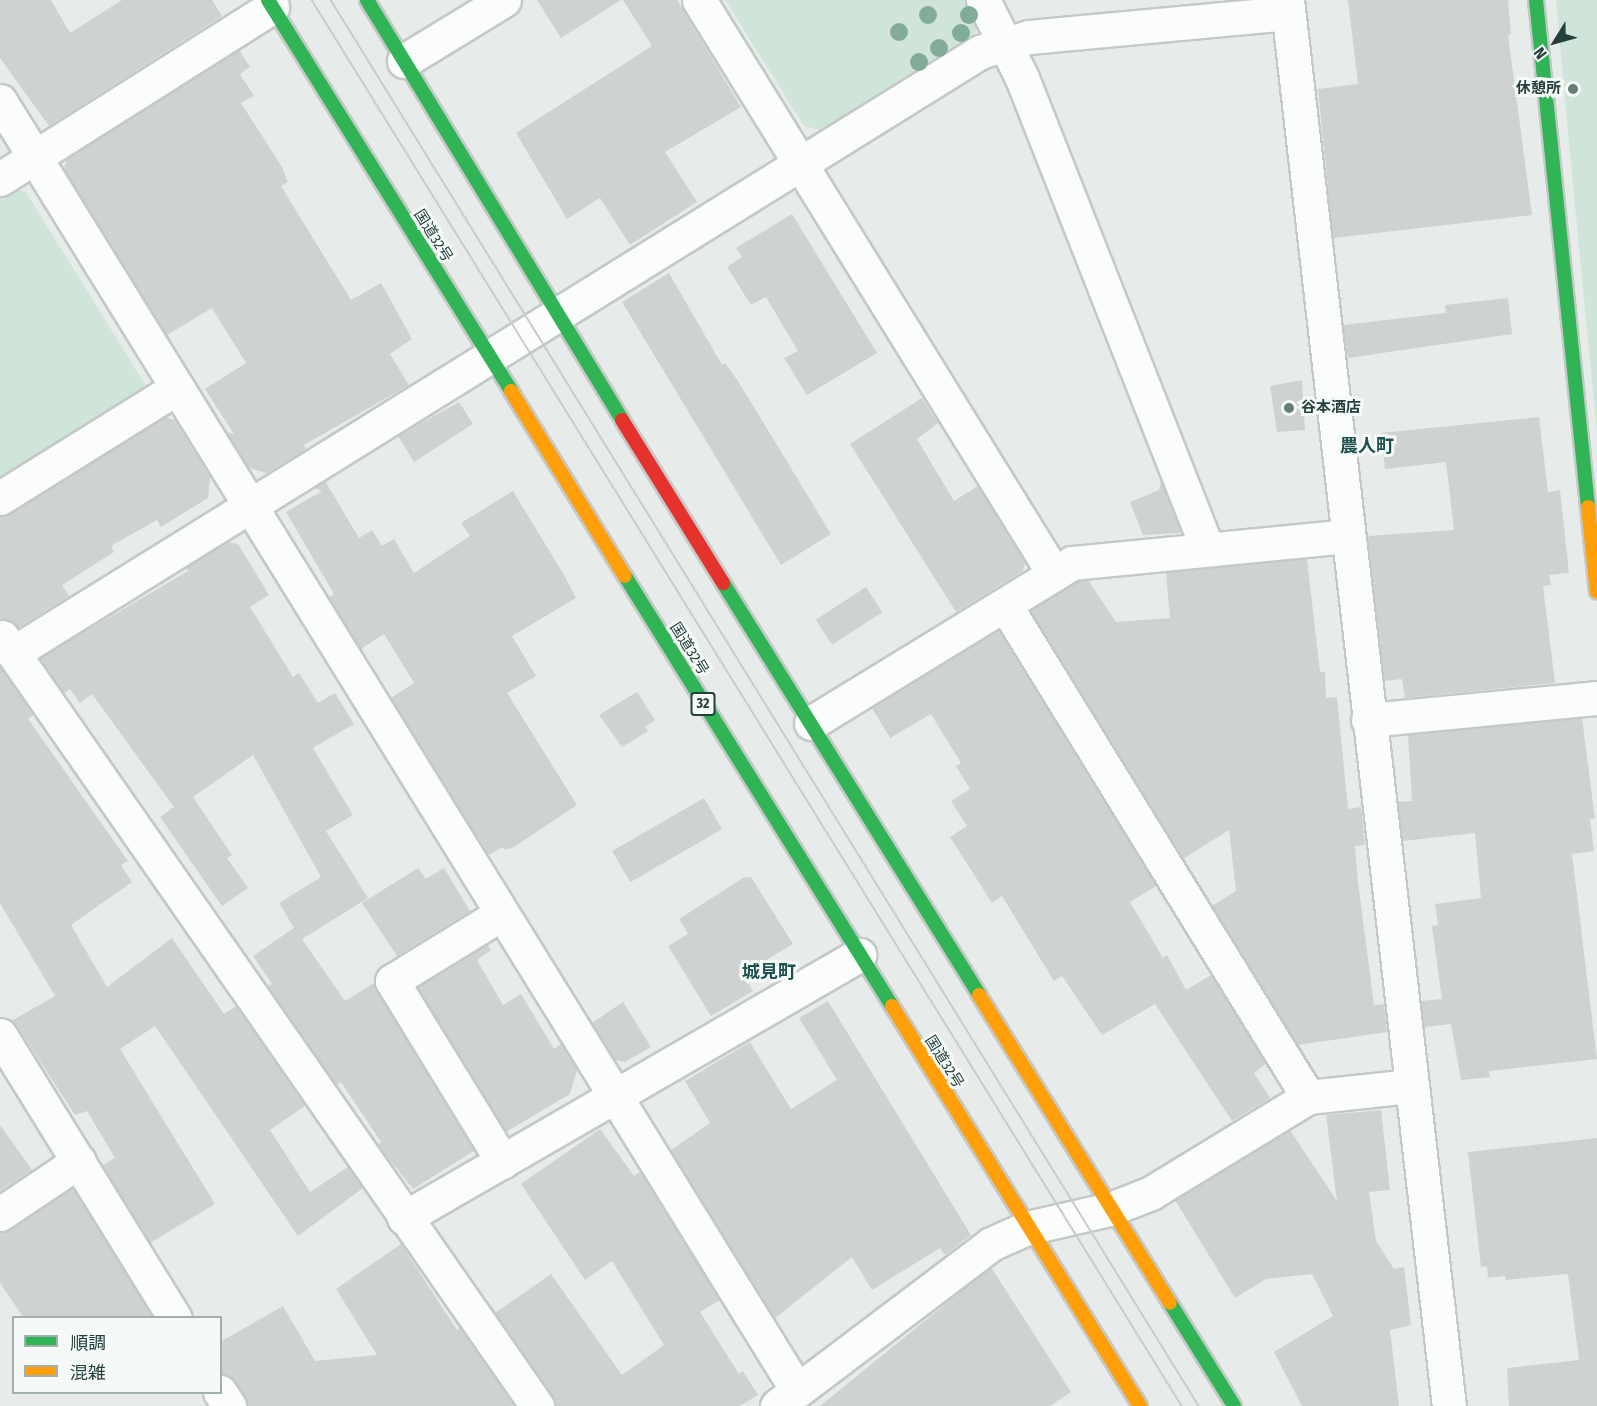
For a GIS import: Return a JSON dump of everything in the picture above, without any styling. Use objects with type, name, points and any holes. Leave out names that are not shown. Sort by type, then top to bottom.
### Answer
[{"type":"main road","points":[[367,0],[557,316],[1234,1406]]},
{"type":"main road","points":[[1536,0],[1597,592]]},
{"type":"main road","name":"国道32号","points":[[270,4],[1027,1228],[1140,1406]]},
{"type":"street","points":[[404,61],[504,0]]},
{"type":"street","points":[[699,0],[1054,574]]},
{"type":"street","points":[[983,0],[1007,42],[1207,548]]},
{"type":"street","points":[[0,179],[270,4]]},
{"type":"street","points":[[537,1406],[404,1218],[7,644],[250,507],[980,52],[1007,42],[1148,12],[1287,7],[1346,536],[1449,1406]]},
{"type":"street","points":[[0,101],[615,1098],[787,1398],[982,1250],[1027,1228],[1110,1209],[1151,1193],[1308,1097],[1411,1086]]},
{"type":"street","points":[[0,498],[177,388]]},
{"type":"street","points":[[811,723],[1072,562],[1346,536]]},
{"type":"street","points":[[1005,604],[1308,1097]]},
{"type":"street","points":[[1368,720],[1597,698]]},
{"type":"street","points":[[501,914],[392,981],[503,1162]]},
{"type":"street","points":[[404,1218],[859,955]]},
{"type":"street","points":[[0,1035],[174,1316]]},
{"type":"street","points":[[0,1215],[79,1161]]},
{"type":"green space","points":[[725,0],[968,0],[978,17],[976,32],[820,130],[804,126]]},
{"type":"green space","points":[[1556,0],[1597,0],[1597,433],[1570,154]]},
{"type":"green space","points":[[13,188],[26,192],[146,386],[145,396],[0,485],[0,196]]},
{"type":"building","points":[[0,0],[51,0],[70,33],[122,0],[212,0],[222,16],[49,126],[0,58]]},
{"type":"building","points":[[537,0],[621,0],[561,38]]},
{"type":"building","points":[[623,0],[677,0],[741,107],[665,152],[697,202],[630,245],[600,198],[567,219],[516,133],[652,46]]},
{"type":"building","points":[[1348,0],[1508,0],[1511,34],[1508,35],[1532,215],[1333,238],[1318,89],[1358,84]]},
{"type":"building","points":[[239,50],[250,67],[240,74],[254,96],[241,103],[282,167],[288,182],[281,186],[351,300],[381,283],[412,339],[390,354],[409,385],[304,445],[306,449],[267,473],[249,468],[227,432],[234,434],[205,389],[246,363],[212,308],[167,335],[64,169],[67,159]]},
{"type":"building","points":[[792,214],[877,353],[807,395],[784,358],[798,351],[766,297],[751,305],[727,267],[742,257],[736,248]]},
{"type":"building","points":[[669,273],[722,365],[725,363],[738,381],[831,534],[781,565],[622,302]]},
{"type":"building","points":[[1508,298],[1512,334],[1348,358],[1343,325],[1446,313],[1445,305]]},
{"type":"building","name":"谷本酒店","points":[[1302,380],[1305,430],[1277,432],[1270,386]]},
{"type":"building","points":[[922,398],[938,423],[917,439],[954,501],[978,486],[1025,563],[1023,571],[956,612],[850,444]]},
{"type":"building","points":[[459,402],[473,424],[414,462],[398,436]]},
{"type":"building","points":[[165,417],[175,420],[210,477],[208,498],[161,527],[157,520],[111,546],[114,552],[62,585],[69,596],[18,628],[0,618],[0,517]]},
{"type":"building","points":[[1539,417],[1548,492],[1560,490],[1569,573],[1549,575],[1551,585],[1543,586],[1555,683],[1405,698],[1402,679],[1384,681],[1368,536],[1454,530],[1446,462],[1385,469],[1381,433]]},
{"type":"building","points":[[325,481],[359,538],[372,530],[382,546],[394,539],[414,573],[470,536],[461,523],[513,491],[576,598],[512,636],[536,676],[507,693],[577,805],[514,847],[505,850],[503,847],[489,855],[391,698],[414,683],[384,634],[361,649],[329,597],[334,594],[286,512],[322,491],[314,488]]},
{"type":"building","points":[[1161,481],[1181,533],[1143,535],[1130,502],[1159,490]]},
{"type":"building","points":[[227,542],[238,544],[269,595],[250,607],[293,677],[299,673],[318,703],[335,693],[354,724],[313,748],[353,815],[326,831],[368,898],[302,939],[345,1001],[374,983],[474,1151],[413,1189],[378,1145],[381,1142],[341,1082],[337,1085],[268,986],[272,984],[253,956],[294,928],[279,903],[321,877],[253,755],[193,797],[232,855],[227,858],[248,888],[222,906],[160,817],[174,807],[92,694],[80,703],[70,689],[64,693],[40,658],[188,571],[186,567]]},
{"type":"building","points":[[1307,559],[1320,672],[1325,672],[1326,698],[1337,697],[1348,809],[1361,807],[1365,845],[1355,846],[1358,882],[1374,1005],[1384,1004],[1387,1032],[1298,1045],[1212,906],[1236,891],[1229,830],[1183,859],[1030,610],[1078,581],[1088,580],[1116,622],[1170,618],[1166,573]]},
{"type":"building","points":[[866,587],[882,612],[832,645],[816,620]]},
{"type":"building","points":[[998,630],[1156,886],[1130,902],[1163,958],[1167,955],[1186,990],[1211,975],[1266,1064],[1254,1073],[1270,1098],[1232,1121],[1155,1004],[1102,1035],[1062,976],[1054,981],[1002,896],[992,903],[950,837],[967,826],[951,801],[970,789],[956,766],[961,763],[931,714],[890,738],[872,708]]},
{"type":"building","points":[[0,667],[33,715],[28,719],[128,861],[121,865],[132,882],[71,925],[107,987],[172,938],[224,1014],[236,1006],[305,1106],[270,1130],[310,1192],[348,1167],[363,1188],[298,1236],[155,1026],[120,1049],[215,1204],[150,1243],[103,1165],[115,1158],[87,1111],[75,1115],[13,1020],[55,996],[0,903]]},
{"type":"building","points":[[637,692],[655,720],[645,727],[648,731],[622,747],[599,715]]},
{"type":"building","points":[[1582,718],[1595,819],[1590,819],[1594,851],[1572,854],[1597,1059],[1489,1071],[1490,1077],[1461,1080],[1451,1024],[1424,1027],[1421,1001],[1442,999],[1432,926],[1438,925],[1435,904],[1481,898],[1475,833],[1403,841],[1398,802],[1412,801],[1408,735]]},
{"type":"building","points":[[704,798],[722,829],[630,882],[612,851]]},
{"type":"building","points":[[418,868],[426,879],[444,868],[470,911],[397,956],[362,903]]},
{"type":"building","points":[[751,877],[793,944],[743,974],[753,991],[711,1016],[668,946],[688,934],[679,919],[743,878]]},
{"type":"building","points":[[487,944],[491,950],[477,960],[503,1005],[521,994],[554,1049],[561,1044],[577,1070],[570,1094],[506,1132],[418,987]]},
{"type":"building","points":[[828,1001],[971,1235],[945,1255],[940,1248],[872,1290],[852,1257],[775,1318],[671,1150],[710,1123],[685,1081],[750,1042],[791,1109],[837,1080],[799,1018]]},
{"type":"building","points":[[623,1002],[651,1047],[625,1062],[615,1060],[592,1023]]},
{"type":"building","points":[[1381,1110],[1390,1190],[1369,1192],[1376,1241],[1394,1269],[1404,1267],[1411,1325],[1390,1330],[1399,1406],[1302,1406],[1274,1352],[1333,1316],[1312,1274],[1266,1279],[1235,1298],[1175,1200],[1290,1130],[1337,1201],[1326,1115]]},
{"type":"building","points":[[0,1125],[32,1170],[0,1191]]},
{"type":"building","points":[[600,1129],[634,1176],[640,1172],[720,1300],[700,1312],[739,1374],[743,1371],[758,1395],[740,1406],[555,1406],[552,1395],[495,1313],[551,1274],[622,1375],[664,1345],[612,1261],[585,1280],[521,1184]]},
{"type":"building","points":[[1597,1138],[1597,1406],[1509,1406],[1507,1368],[1579,1360],[1568,1274],[1506,1280],[1505,1276],[1488,1278],[1487,1266],[1481,1267],[1468,1152]]},
{"type":"building","points":[[73,1188],[152,1316],[22,1316],[0,1283],[0,1233]]},
{"type":"building","points":[[401,1244],[457,1330],[460,1328],[514,1406],[248,1406],[235,1381],[222,1374],[222,1341],[283,1306],[315,1361],[377,1355],[336,1289]]},
{"type":"building","points":[[991,1267],[1071,1392],[1050,1406],[820,1406]]},
{"type":"tram line","points":[[312,0],[1182,1406]]},
{"type":"tram line","points":[[331,0],[1199,1406]]},
{"type":"traffic: fast","points":[[268,0],[511,391]]},
{"type":"traffic: fast","points":[[367,0],[622,420]]},
{"type":"traffic: fast","points":[[1536,0],[1588,507]]},
{"type":"traffic: fast","points":[[625,576],[892,1006]]},
{"type":"traffic: fast","points":[[723,583],[979,995]]},
{"type":"traffic: fast","points":[[1170,1303],[1234,1406]]},
{"type":"traffic: slow","points":[[511,391],[625,576]]},
{"type":"traffic: slow","points":[[1588,507],[1597,592]]},
{"type":"traffic: slow","points":[[979,995],[1170,1303]]},
{"type":"traffic: slow","points":[[892,1006],[1140,1406]]},
{"type":"traffic: jam","points":[[622,420],[723,583]]},
{"type":"place","name":"休憩所","points":[[1573,89]]},
{"type":"place","name":"谷本酒店","points":[[1289,408]]},
{"type":"district","name":"農人町","points":[[1367,446]]},
{"type":"district","name":"城見町","points":[[769,972]]}]
